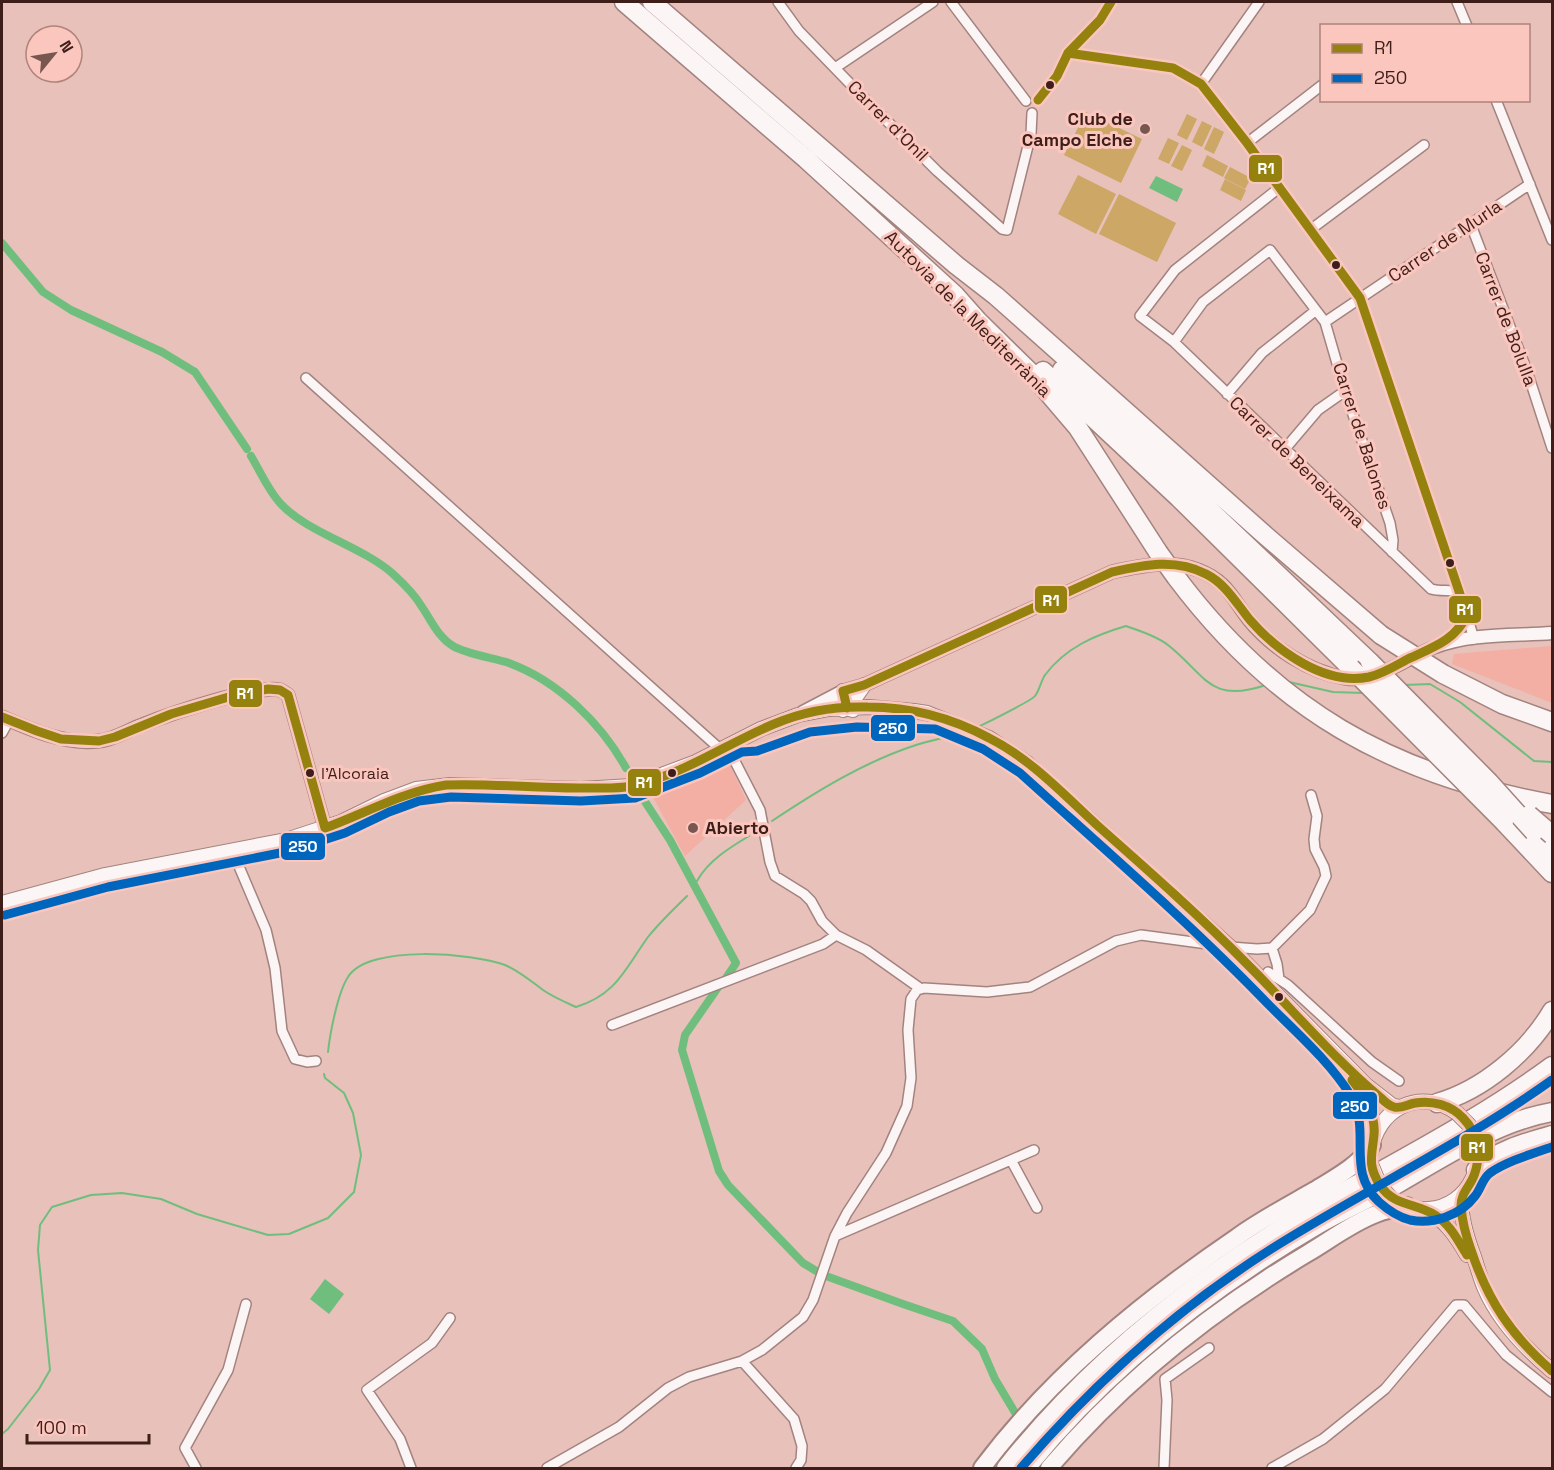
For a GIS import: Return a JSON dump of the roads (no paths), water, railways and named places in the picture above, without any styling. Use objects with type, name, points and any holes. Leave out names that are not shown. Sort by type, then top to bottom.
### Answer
[{"type":"highway","name":"Autovia de la Mediterrània","points":[[624,2],[806,159],[955,295],[1032,374],[1078,428],[1158,552],[1202,612],[1245,657],[1278,687],[1335,727],[1420,770],[1552,804]]},
{"type":"highway","name":"Autovia de la Mediterrània","points":[[652,2],[956,266],[996,296],[1266,536],[1381,634],[1443,674],[1502,704],[1552,722]]},
{"type":"highway","points":[[956,266],[993,305],[1370,662],[1489,782],[1552,835]]},
{"type":"highway","points":[[955,295],[982,315],[1170,490],[1504,822],[1552,852]]},
{"type":"highway","points":[[1489,782],[1552,873]]},
{"type":"highway","points":[[1530,839],[1552,889]]},
{"type":"highway","points":[[1437,1103],[1471,1088],[1509,1061],[1534,1037],[1552,1011]]},
{"type":"highway","points":[[1035,1451],[1102,1366],[1185,1294],[1310,1211],[1482,1113],[1552,1066]]},
{"type":"highway","points":[[982,1468],[1035,1451],[1143,1349],[1235,1277],[1274,1251],[1506,1114],[1552,1079]]},
{"type":"highway","points":[[1365,1199],[1377,1195],[1498,1129],[1552,1112]]},
{"type":"highway","points":[[1476,1170],[1483,1163],[1501,1154],[1552,1136]]},
{"type":"highway","points":[[1035,1451],[1026,1416],[1078,1363],[1142,1306],[1189,1270],[1248,1229],[1355,1164],[1373,1140]]},
{"type":"highway","points":[[1006,1468],[1098,1414],[1163,1355],[1217,1312],[1270,1276],[1374,1214],[1407,1206]]},
{"type":"main road","points":[[846,708],[864,685]]},
{"type":"main road","points":[[843,691],[846,708]]},
{"type":"main road","points":[[2,903],[105,875],[286,840],[341,822],[384,801],[416,789],[450,784],[581,789],[632,786],[667,774],[729,745],[754,739],[797,719],[846,708],[869,707],[914,711],[958,724],[989,738],[1036,771],[1230,947],[1328,1048],[1383,1100],[1393,1106],[1401,1107]]},
{"type":"main road","points":[[846,708],[936,717]]},
{"type":"main road","points":[[797,719],[891,714]]},
{"type":"main road","points":[[1328,1048],[1361,1090],[1369,1108],[1373,1140],[1371,1164],[1380,1186],[1391,1198],[1407,1206],[1424,1209],[1434,1214],[1447,1226],[1501,1316],[1536,1358],[1552,1371]]},
{"type":"main road","points":[[1373,1140],[1385,1119],[1401,1107],[1415,1102],[1437,1103],[1457,1113],[1473,1132],[1478,1148],[1476,1170],[1470,1184],[1461,1195],[1448,1204],[1424,1209]]},
{"type":"main road","points":[[1461,1195],[1462,1217],[1467,1239],[1483,1283]]},
{"type":"street","name":"Carrer d'Onil","points":[[778,2],[799,31],[835,68],[937,171],[1002,229],[1007,230],[1031,134],[1032,113]]},
{"type":"street","points":[[835,68],[933,2]]},
{"type":"street","points":[[951,2],[1026,101],[1026,109],[1032,113],[1037,111],[1040,107],[1038,100]]},
{"type":"street","points":[[1038,100],[1057,76],[1068,53],[1100,20],[1111,2]]},
{"type":"street","points":[[1200,84],[1260,2]]},
{"type":"street","points":[[1457,2],[1466,24]]},
{"type":"street","points":[[1068,53],[1173,68],[1200,84],[1247,143],[1360,298],[1474,639]]},
{"type":"street","points":[[1247,143],[1320,87]]},
{"type":"street","points":[[1026,101],[1031,98],[1038,100]]},
{"type":"street","points":[[1497,102],[1552,240]]},
{"type":"street","points":[[1310,230],[1424,145]]},
{"type":"street","name":"Carrer de Murla","points":[[1360,298],[1530,184]]},
{"type":"street","name":"Carrer de Beneixama","points":[[1279,188],[1174,270],[1140,316],[1173,342],[1431,589],[1460,592]]},
{"type":"street","name":"Carrer de Bolulla","points":[[1471,225],[1527,371],[1552,448]]},
{"type":"street","name":"Carrer de Balones","points":[[1173,342],[1203,302],[1270,250],[1325,321],[1345,391],[1390,523],[1393,540],[1392,552]]},
{"type":"street","points":[[1325,321],[1360,298]]},
{"type":"street","points":[[1227,394],[1262,353],[1315,311]]},
{"type":"street","points":[[306,378],[729,745],[760,810],[775,876],[804,894],[811,901],[822,921],[836,935],[866,950],[921,989]]},
{"type":"street","points":[[1284,450],[1318,410],[1345,391]]},
{"type":"street","points":[[797,719],[843,691],[864,685],[1112,572],[1153,564],[1197,569],[1221,582],[1264,636],[1288,654],[1348,679],[1368,678],[1450,638],[1463,626],[1467,615]]},
{"type":"street","points":[[1435,646],[1474,639],[1552,633]]},
{"type":"street","points":[[864,685],[863,692],[869,707]]},
{"type":"street","points":[[2,733],[5,719],[36,732],[76,742],[102,741],[141,725],[234,695],[260,690],[280,690],[288,695],[325,828]]},
{"type":"street","points":[[547,1468],[619,1427],[669,1388],[689,1377],[742,1361],[762,1350],[803,1317],[813,1300],[836,1236],[847,1213],[886,1153],[907,1106],[911,1078],[908,1030],[911,999],[917,990],[987,992],[1030,987],[1116,941],[1141,935],[1257,950],[1272,948],[1310,910],[1326,876],[1314,839],[1317,816],[1311,795]]},
{"type":"street","points":[[232,850],[266,930],[275,968],[282,1031],[295,1059],[307,1062],[316,1061]]},
{"type":"street","points":[[612,1025],[823,944],[836,935]]},
{"type":"street","points":[[1272,948],[1279,979]]},
{"type":"street","points":[[1268,972],[1288,985],[1358,1050],[1400,1081]]},
{"type":"street","points":[[836,1236],[1034,1150]]},
{"type":"street","points":[[1011,1160],[1037,1208]]},
{"type":"street","points":[[196,1468],[184,1448],[228,1370],[246,1304]]},
{"type":"street","points":[[1272,1468],[1323,1439],[1385,1389],[1456,1305],[1464,1305],[1506,1355],[1552,1392]]},
{"type":"street","points":[[411,1468],[400,1439],[367,1390],[432,1343],[450,1318]]},
{"type":"street","points":[[1164,1468],[1167,1400],[1165,1378],[1209,1348]]},
{"type":"street","points":[[742,1361],[794,1419],[802,1446],[801,1460],[796,1468]]},
{"type":"waterway","points":[[2,243],[43,292],[71,310],[162,352],[195,372],[247,449]]},
{"type":"waterway","points":[[251,456],[272,492],[291,513],[319,531],[379,563],[392,573],[416,598],[439,633],[453,646],[472,654],[509,663],[561,692],[604,735],[626,768]]},
{"type":"waterway","points":[[978,727],[1032,699],[1045,675],[1071,650],[1092,638],[1126,626],[1164,642],[1210,684],[1220,689],[1247,690],[1266,685]]},
{"type":"waterway","points":[[1289,682],[1333,692],[1363,693]]},
{"type":"waterway","points":[[1404,685],[1430,684],[1460,702],[1534,761],[1552,762]]},
{"type":"waterway","points":[[772,821],[824,788],[878,760],[916,745],[961,733]]},
{"type":"waterway","points":[[642,797],[670,840],[736,963],[724,981]]},
{"type":"waterway","points":[[697,881],[713,861],[749,836]]},
{"type":"waterway","points":[[328,1052],[341,992],[348,977],[359,967],[376,960],[398,956],[422,954],[470,957],[510,967],[547,993],[576,1007],[601,996],[610,988],[626,970],[653,931],[687,896]]},
{"type":"waterway","points":[[719,986],[685,1035],[682,1050],[719,1171],[728,1185],[803,1263],[818,1272]]},
{"type":"waterway","points":[[2,1434],[39,1389],[50,1370],[38,1250],[40,1225],[52,1207],[91,1195],[122,1193],[161,1199],[197,1214],[268,1235],[289,1234],[328,1218],[354,1192],[361,1155],[353,1113],[344,1093],[325,1078],[324,1074]]},
{"type":"waterway","points":[[826,1276],[953,1321],[982,1349],[995,1379],[1017,1416]]},
{"type":"place","name":"Club de Campo Elche","points":[[1145,129]]},
{"type":"place","name":"l'Alcoraia","points":[[310,773]]},
{"type":"place","name":"Abierto","points":[[693,828]]}]
